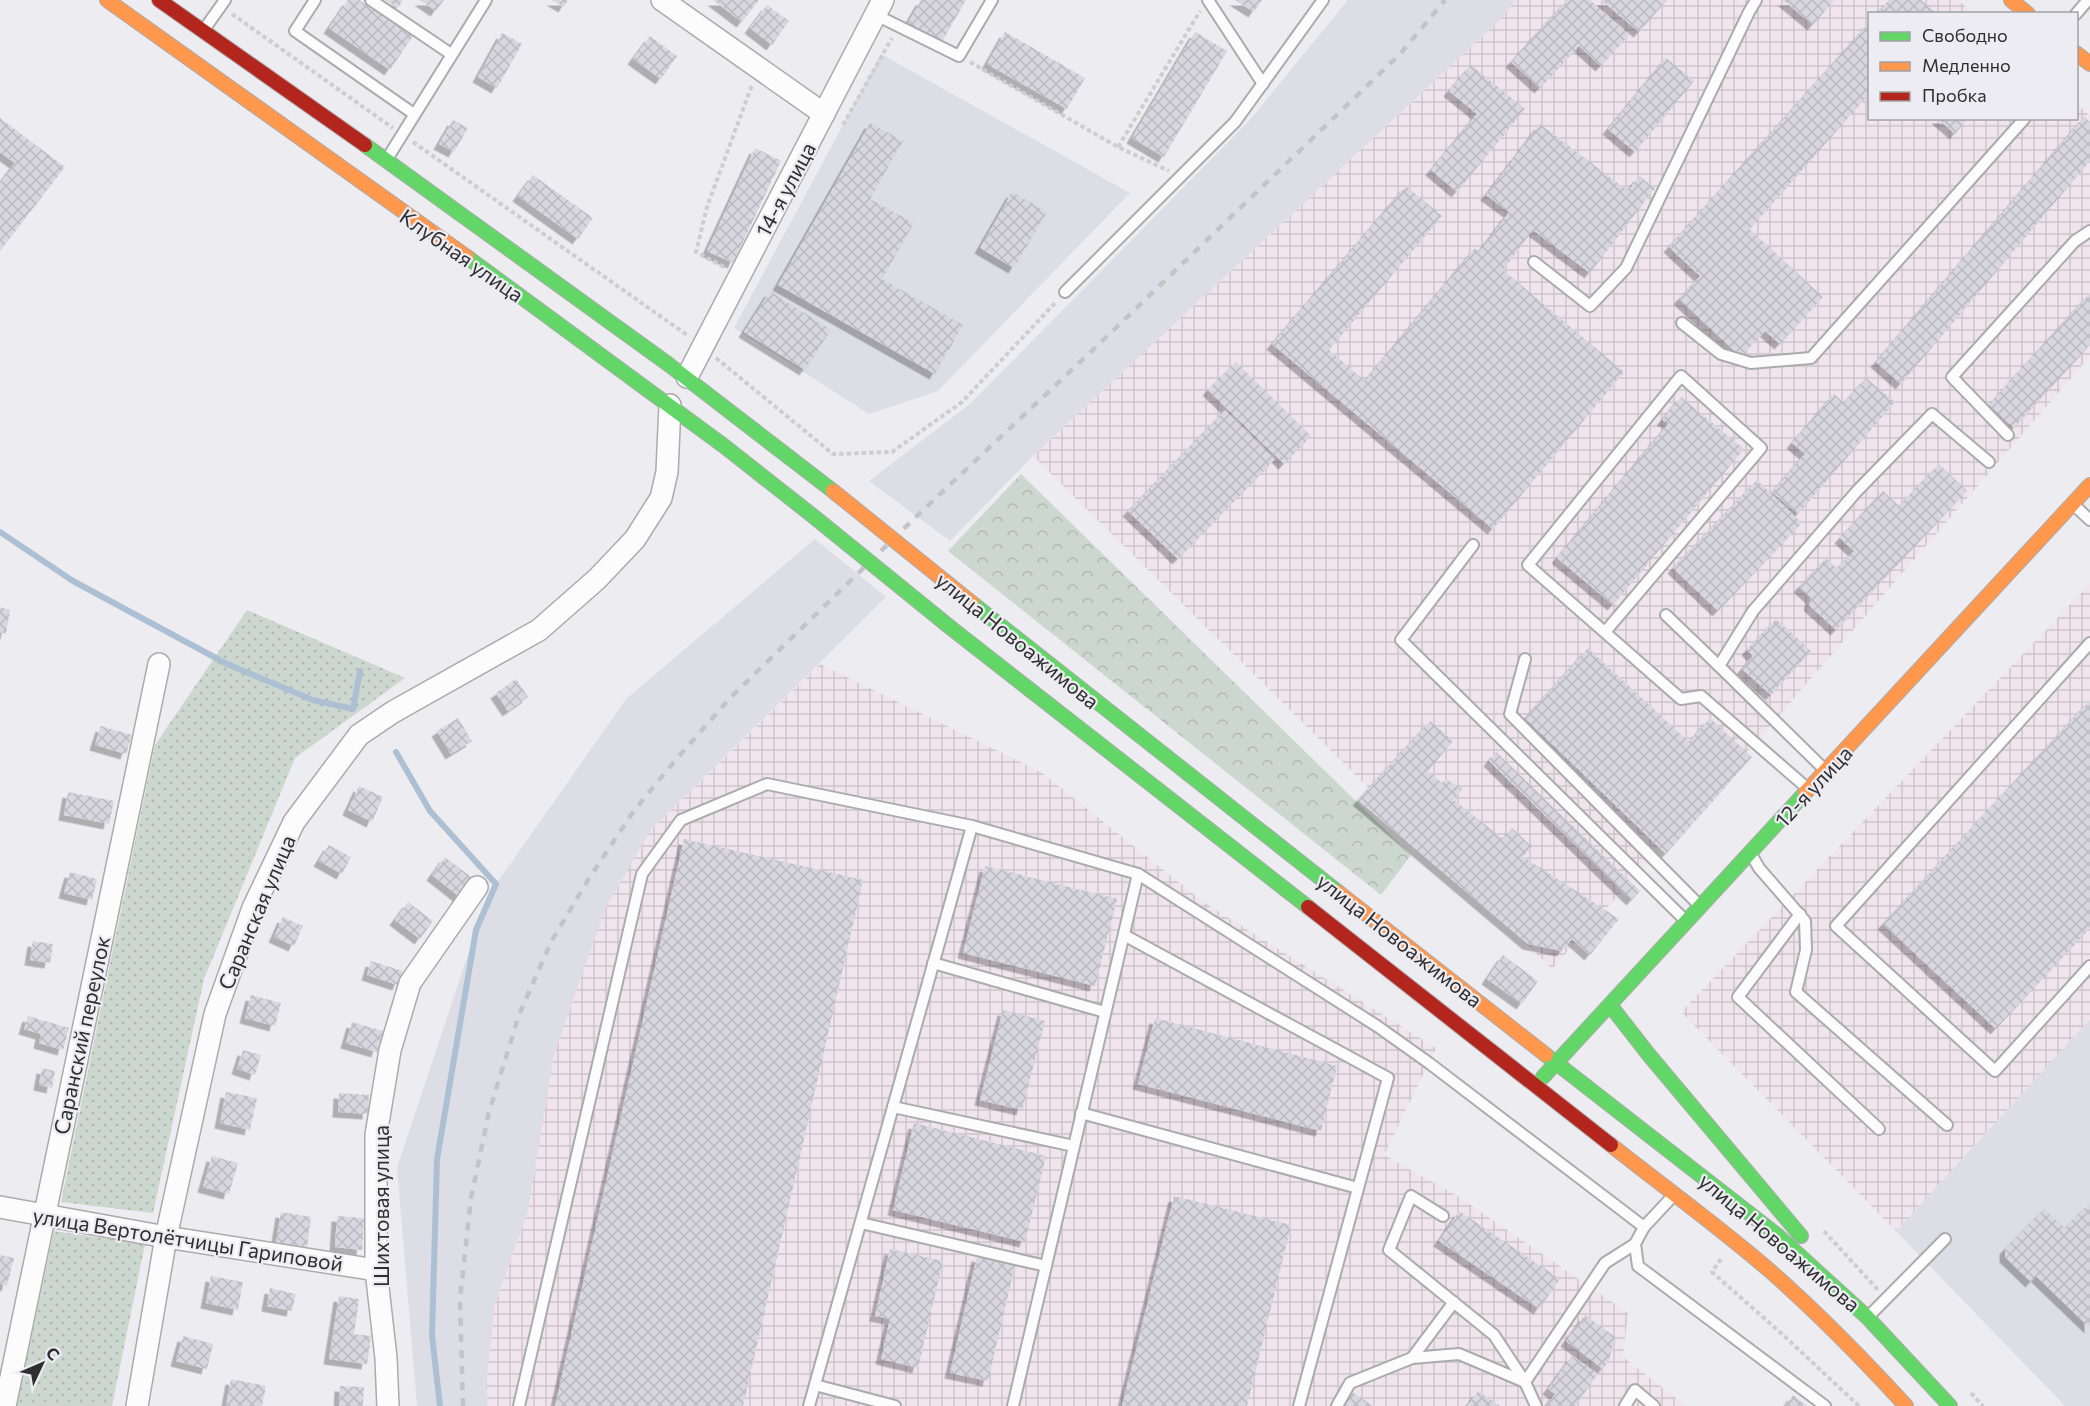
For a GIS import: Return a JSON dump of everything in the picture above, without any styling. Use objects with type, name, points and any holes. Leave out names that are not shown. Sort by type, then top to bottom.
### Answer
[{"type":"main road","name":"Клубная улица","points":[[107,0],[560,324],[678,391],[745,420],[833,491]]},
{"type":"main road","name":"Клубная улица","points":[[159,0],[580,297],[813,516]]},
{"type":"main road","points":[[2011,0],[2026,12]]},
{"type":"main road","name":"12-я улица","points":[[1535,1086],[2090,485]]},
{"type":"main road","name":"улица Новоажимова","points":[[833,491],[1098,704],[1778,1235],[1867,1317],[1950,1406]]},
{"type":"main road","name":"улица Новоажимова","points":[[813,516],[951,628],[1746,1251],[1845,1340],[1906,1406]]},
{"type":"main road","points":[[1610,1005],[1656,1064],[1867,1317]]},
{"type":"street","points":[[662,0],[824,114]]},
{"type":"street","name":"14-я улица","points":[[678,391],[880,7]]},
{"type":"street","name":"Саранская улица","points":[[142,1405],[166,1237],[215,1014],[253,908],[294,822],[359,735],[393,712],[539,630],[597,579],[635,538],[652,514],[663,490],[678,391]]},
{"type":"street","name":"Саранский переулок","points":[[5,1406],[159,664]]},
{"type":"street","name":"Шихтовая улица","points":[[388,1406],[386,1358],[376,1270],[376,1135],[390,1050],[410,983],[477,887]]},
{"type":"street","name":"улица Вертолётчицы Гариповой","points":[[0,1207],[166,1237],[376,1270]]},
{"type":"lane","points":[[315,0],[295,31],[414,114]]},
{"type":"lane","points":[[371,0],[451,54]]},
{"type":"lane","points":[[385,161],[486,0]]},
{"type":"lane","points":[[880,7],[959,56],[992,0]]},
{"type":"lane","points":[[1208,0],[1263,84]]},
{"type":"lane","points":[[1065,292],[1235,122],[1323,0]]},
{"type":"lane","points":[[1534,262],[1590,306],[1626,268],[1756,0]]},
{"type":"lane","points":[[2078,12],[2088,0]]},
{"type":"lane","points":[[203,31],[223,3]]},
{"type":"lane","points":[[1682,323],[1721,354],[1751,363],[1811,358],[2023,120]]},
{"type":"lane","points":[[2008,435],[1952,377],[2074,241],[2090,231]]},
{"type":"lane","points":[[1605,632],[1761,448],[1681,376],[1528,565],[1681,699],[1701,696],[1810,790]]},
{"type":"lane","points":[[1719,666],[1753,611],[1857,491],[1932,414],[1989,462]]},
{"type":"lane","points":[[2073,504],[2090,520]]},
{"type":"lane","points":[[1473,545],[1401,640],[1687,923]]},
{"type":"lane","points":[[1666,615],[1826,771]]},
{"type":"lane","points":[[2090,643],[1836,926],[1995,1071],[2090,966]]},
{"type":"lane","points":[[1525,659],[1510,714],[1702,907]]},
{"type":"lane","points":[[519,1406],[642,874],[681,820],[767,784],[972,826],[1138,874],[1385,1032],[1644,1227]]},
{"type":"lane","points":[[809,1406],[972,826]]},
{"type":"lane","points":[[1751,854],[1759,868],[1805,921],[1806,950],[1796,992],[1947,1125]]},
{"type":"lane","points":[[1013,1406],[1138,874]]},
{"type":"lane","points":[[1800,914],[1738,997],[1879,1129]]},
{"type":"lane","points":[[1124,935],[1388,1078],[1299,1406]]},
{"type":"lane","points":[[933,963],[1105,1012]]},
{"type":"lane","points":[[893,1107],[1074,1146]]},
{"type":"lane","points":[[1081,1113],[1358,1188]]},
{"type":"lane","points":[[1526,1382],[1605,1263],[1635,1244],[1644,1227],[1674,1195]]},
{"type":"lane","points":[[1443,1216],[1411,1196],[1389,1250],[1494,1335],[1526,1382],[1536,1406]]},
{"type":"lane","points":[[861,1223],[1046,1266]]},
{"type":"lane","points":[[1867,1317],[1945,1239]]},
{"type":"lane","points":[[1635,1244],[1638,1266],[1825,1406]]},
{"type":"lane","points":[[1412,1358],[1454,1302]]},
{"type":"lane","points":[[1337,1406],[1350,1383],[1412,1358],[1459,1354],[1526,1382]]},
{"type":"lane","points":[[815,1385],[895,1406]]},
{"type":"lane","points":[[1625,1406],[1635,1390],[1654,1406]]},
{"type":"lane","points":[[1886,1406],[1896,1394]]},
{"type":"path","points":[[223,3],[401,134],[703,347],[833,454],[892,452],[962,402],[1065,292]]},
{"type":"path","points":[[1118,147],[1201,10]]},
{"type":"path","points":[[959,56],[1118,147],[1181,177]]},
{"type":"path","points":[[740,275],[696,252],[707,207],[758,68]]},
{"type":"path","points":[[1712,1272],[1859,1406]]},
{"type":"shaded area","points":[[1348,0],[1516,0],[1501,19],[1033,456],[950,541],[869,481],[971,403],[1249,121]]},
{"type":"shaded area","points":[[1516,0],[1958,0],[1972,12],[1868,12],[1868,120],[2078,120],[2078,105],[2090,116],[2090,356],[1763,734],[1552,969],[1033,456],[1501,19]]},
{"type":"shaded area","points":[[881,54],[1130,193],[938,391],[869,414],[734,328]]},
{"type":"shaded area","points":[[815,539],[886,597],[651,830],[554,1055],[528,1212],[495,1305],[486,1388],[488,1406],[417,1406],[397,1168],[476,930],[496,884],[627,698]]},
{"type":"shaded area","points":[[2090,584],[2090,1019],[1896,1231],[1681,1012]]},
{"type":"shaded area","points":[[820,664],[1041,772],[1205,903],[1436,1048],[1384,1155],[1459,1197],[1628,1313],[1623,1357],[1686,1406],[488,1406],[486,1388],[495,1305],[528,1212],[554,1055],[606,907],[651,830]]},
{"type":"shaded area","points":[[2090,1019],[2090,1406],[2065,1406],[1896,1231]]},
{"type":"green space","points":[[1021,474],[1411,855],[1381,895],[948,551]]},
{"type":"green space","points":[[247,610],[405,678],[295,758],[204,979],[153,1213],[61,1202],[155,745]]},
{"type":"green space","points":[[54,1231],[145,1244],[112,1406],[17,1406]]},
{"type":"building","points":[[348,0],[359,0],[413,36],[390,70],[329,28]]},
{"type":"building","points":[[385,0],[403,0],[398,8]]},
{"type":"building","points":[[420,0],[444,0],[436,11]]},
{"type":"building","points":[[552,0],[568,0],[564,7]]},
{"type":"building","points":[[713,0],[759,0],[742,22]]},
{"type":"building","points":[[921,0],[966,0],[942,42],[908,23]]},
{"type":"building","points":[[1235,0],[1262,0],[1254,12]]},
{"type":"building","points":[[1567,0],[1590,0],[1629,35],[1601,66],[1579,46],[1540,88],[1511,62]]},
{"type":"building","points":[[1601,0],[1667,0],[1639,32]]},
{"type":"building","points":[[1783,0],[1834,0],[1813,25]]},
{"type":"building","points":[[1889,0],[1921,0],[1935,12],[1879,12]]},
{"type":"building","points":[[767,5],[789,21],[772,45],[750,28]]},
{"type":"building","points":[[1868,24],[1868,95],[1750,229],[1743,223],[1823,297],[1780,344],[1765,331],[1741,357],[1679,299],[1700,276],[1669,247]]},
{"type":"building","points":[[1005,32],[1085,78],[1067,109],[987,64]]},
{"type":"building","points":[[1195,32],[1227,51],[1164,157],[1132,138]]},
{"type":"building","points":[[502,33],[522,44],[497,88],[478,77]]},
{"type":"building","points":[[650,36],[677,56],[661,79],[633,59]]},
{"type":"building","points":[[1666,58],[1694,81],[1635,152],[1608,129]]},
{"type":"building","points":[[1471,65],[1525,109],[1457,192],[1431,170],[1477,114],[1449,91]]},
{"type":"building","points":[[2084,117],[2090,122],[2090,161],[1901,384],[1876,362]]},
{"type":"building","points":[[0,118],[65,167],[0,251],[0,183],[15,163],[0,152]]},
{"type":"building","points":[[453,120],[468,128],[454,152],[439,144]]},
{"type":"building","points":[[1939,120],[1966,120],[1955,134]]},
{"type":"building","points":[[870,123],[903,141],[870,199],[914,223],[882,279],[963,325],[935,374],[778,285]]},
{"type":"building","points":[[1540,124],[1628,191],[1639,176],[1655,188],[1590,273],[1533,230],[1503,270],[1624,372],[1493,529],[1272,344],[1406,186],[1442,216],[1329,350],[1365,381],[1475,248],[1479,252],[1509,212],[1486,195]]},
{"type":"building","points":[[755,148],[781,161],[733,263],[707,251]]},
{"type":"building","points":[[533,175],[593,218],[578,239],[518,196]]},
{"type":"building","points":[[1012,192],[1047,212],[1014,268],[980,248]]},
{"type":"building","points":[[770,291],[831,330],[805,370],[744,332]]},
{"type":"building","points":[[2090,293],[2090,345],[2014,428],[1989,405]]},
{"type":"building","points":[[1236,362],[1311,436],[1284,464],[1208,390]]},
{"type":"building","points":[[1866,378],[1895,402],[1798,514],[1772,492],[1805,454],[1792,443],[1834,394],[1844,403]]},
{"type":"building","points":[[1681,397],[1744,449],[1613,605],[1557,558],[1669,423],[1662,420]]},
{"type":"building","points":[[1225,410],[1275,459],[1178,559],[1128,511]]},
{"type":"building","points":[[1939,464],[1967,491],[1836,630],[1809,605],[1811,598],[1799,587],[1826,558],[1837,568],[1854,551],[1840,538],[1883,491],[1899,506]]},
{"type":"building","points":[[1757,480],[1802,523],[1718,611],[1673,568]]},
{"type":"building","points":[[0,607],[10,610],[6,634],[0,632]]},
{"type":"building","points":[[1776,619],[1811,651],[1771,695],[1742,669],[1753,656],[1747,650]]},
{"type":"building","points":[[1588,648],[1689,742],[1710,718],[1752,757],[1666,854],[1525,718]]},
{"type":"building","points":[[516,679],[528,697],[508,711],[496,693]]},
{"type":"building","points":[[2090,700],[2090,928],[1996,1029],[1883,924]]},
{"type":"building","points":[[458,718],[472,741],[451,754],[437,731]]},
{"type":"building","points":[[1430,721],[1453,741],[1428,771],[1442,783],[1446,779],[1462,789],[1454,800],[1503,839],[1512,828],[1532,847],[1522,856],[1619,919],[1590,955],[1572,939],[1562,951],[1528,944],[1358,800]]},
{"type":"building","points":[[101,726],[132,735],[126,754],[95,745]]},
{"type":"building","points":[[1496,752],[1640,891],[1632,900],[1489,761]]},
{"type":"building","points":[[359,786],[383,797],[372,822],[348,810]]},
{"type":"building","points":[[68,792],[114,801],[109,824],[64,815]]},
{"type":"building","points":[[684,839],[863,880],[743,1406],[555,1406]]},
{"type":"building","points":[[329,845],[351,857],[342,874],[319,861]]},
{"type":"building","points":[[445,857],[475,880],[461,898],[432,875]]},
{"type":"building","points":[[985,866],[1117,899],[1095,986],[963,953]]},
{"type":"building","points":[[70,872],[97,879],[92,900],[64,893]]},
{"type":"building","points":[[408,902],[433,921],[420,939],[395,920]]},
{"type":"building","points":[[283,917],[303,926],[294,946],[274,937]]},
{"type":"building","points":[[33,941],[53,944],[50,963],[30,960]]},
{"type":"building","points":[[1503,955],[1538,981],[1522,1004],[1487,979]]},
{"type":"building","points":[[371,961],[403,971],[398,985],[367,975]]},
{"type":"building","points":[[251,995],[281,1003],[275,1026],[245,1018]]},
{"type":"building","points":[[1003,1010],[1045,1021],[1022,1110],[980,1100]]},
{"type":"building","points":[[28,1016],[69,1028],[63,1050],[39,1043],[41,1034],[24,1029]]},
{"type":"building","points":[[1155,1018],[1337,1066],[1321,1131],[1138,1084]]},
{"type":"building","points":[[352,1022],[383,1031],[377,1052],[346,1043]]},
{"type":"building","points":[[243,1050],[261,1055],[255,1075],[237,1069]]},
{"type":"building","points":[[42,1068],[55,1071],[52,1088],[39,1085]]},
{"type":"building","points":[[226,1092],[257,1098],[250,1130],[220,1123]]},
{"type":"building","points":[[339,1093],[369,1095],[368,1114],[338,1112]]},
{"type":"building","points":[[914,1123],[1046,1156],[1025,1242],[893,1210]]},
{"type":"building","points":[[212,1156],[238,1163],[229,1194],[203,1187]]},
{"type":"building","points":[[1174,1196],[1291,1225],[1247,1406],[1122,1406]]},
{"type":"building","points":[[2090,1203],[2090,1328],[2036,1276],[2031,1282],[2005,1257],[2005,1249],[2044,1209],[2065,1228]]},
{"type":"building","points":[[1459,1211],[1560,1279],[1539,1309],[1439,1241]]},
{"type":"building","points":[[281,1212],[311,1217],[307,1247],[276,1243]]},
{"type":"building","points":[[337,1216],[364,1218],[362,1250],[335,1247]]},
{"type":"building","points":[[890,1249],[943,1261],[918,1368],[881,1359],[890,1319],[875,1316]]},
{"type":"building","points":[[0,1255],[14,1258],[7,1286],[0,1284]]},
{"type":"building","points":[[977,1256],[1015,1265],[988,1381],[950,1373]]},
{"type":"building","points":[[211,1276],[243,1282],[238,1310],[206,1303]]},
{"type":"building","points":[[270,1288],[296,1294],[292,1311],[267,1306]]},
{"type":"building","points":[[339,1296],[359,1299],[354,1334],[371,1336],[367,1364],[329,1359]]},
{"type":"building","points":[[1585,1315],[1615,1337],[1609,1360],[1603,1369],[1566,1341]]},
{"type":"building","points":[[183,1336],[213,1344],[207,1369],[176,1361]]},
{"type":"building","points":[[1572,1356],[1598,1374],[1575,1406],[1546,1406],[1555,1394],[1548,1389]]},
{"type":"building","points":[[231,1379],[266,1386],[262,1406],[226,1406]]},
{"type":"building","points":[[340,1386],[364,1387],[363,1406],[339,1406]]},
{"type":"building","points":[[1478,1391],[1500,1406],[1467,1406]]},
{"type":"building","points":[[1352,1392],[1373,1406],[1342,1406]]},
{"type":"building","points":[[1793,1395],[1807,1406],[1785,1406]]},
{"type":"waterway","points":[[0,532],[73,581],[227,664],[313,700],[353,709],[360,671]]},
{"type":"waterway","points":[[396,752],[430,811],[496,884],[476,930],[437,1159],[432,1335],[440,1406]]},
{"type":"railway","points":[[463,1406],[460,1299],[471,1198],[489,1112],[519,1015],[551,942],[633,812],[731,697],[1401,53],[1445,0]]},
{"type":"traffic: fast","points":[[365,145],[668,364],[833,491]]},
{"type":"traffic: fast","points":[[467,257],[724,446],[813,516]]},
{"type":"traffic: fast","points":[[813,516],[951,628]]},
{"type":"traffic: fast","points":[[972,603],[1338,892]]},
{"type":"traffic: fast","points":[[951,628],[1308,907]]},
{"type":"traffic: fast","points":[[1543,1077],[1805,793]]},
{"type":"traffic: fast","points":[[1610,1005],[1649,1055],[1801,1236]]},
{"type":"traffic: fast","points":[[1546,1055],[1777,1235],[1867,1317],[1950,1406]]},
{"type":"traffic: slow","points":[[107,0],[467,257]]},
{"type":"traffic: slow","points":[[2011,0],[2026,12]]},
{"type":"traffic: slow","points":[[2078,55],[2090,64]]},
{"type":"traffic: slow","points":[[1805,793],[2090,485]]},
{"type":"traffic: slow","points":[[833,491],[972,603]]},
{"type":"traffic: slow","points":[[1338,892],[1546,1055]]},
{"type":"traffic: slow","points":[[1611,1145],[1769,1270],[1840,1336],[1906,1406]]},
{"type":"traffic: jam","points":[[159,0],[365,145]]},
{"type":"traffic: jam","points":[[1308,907],[1611,1145]]}]
